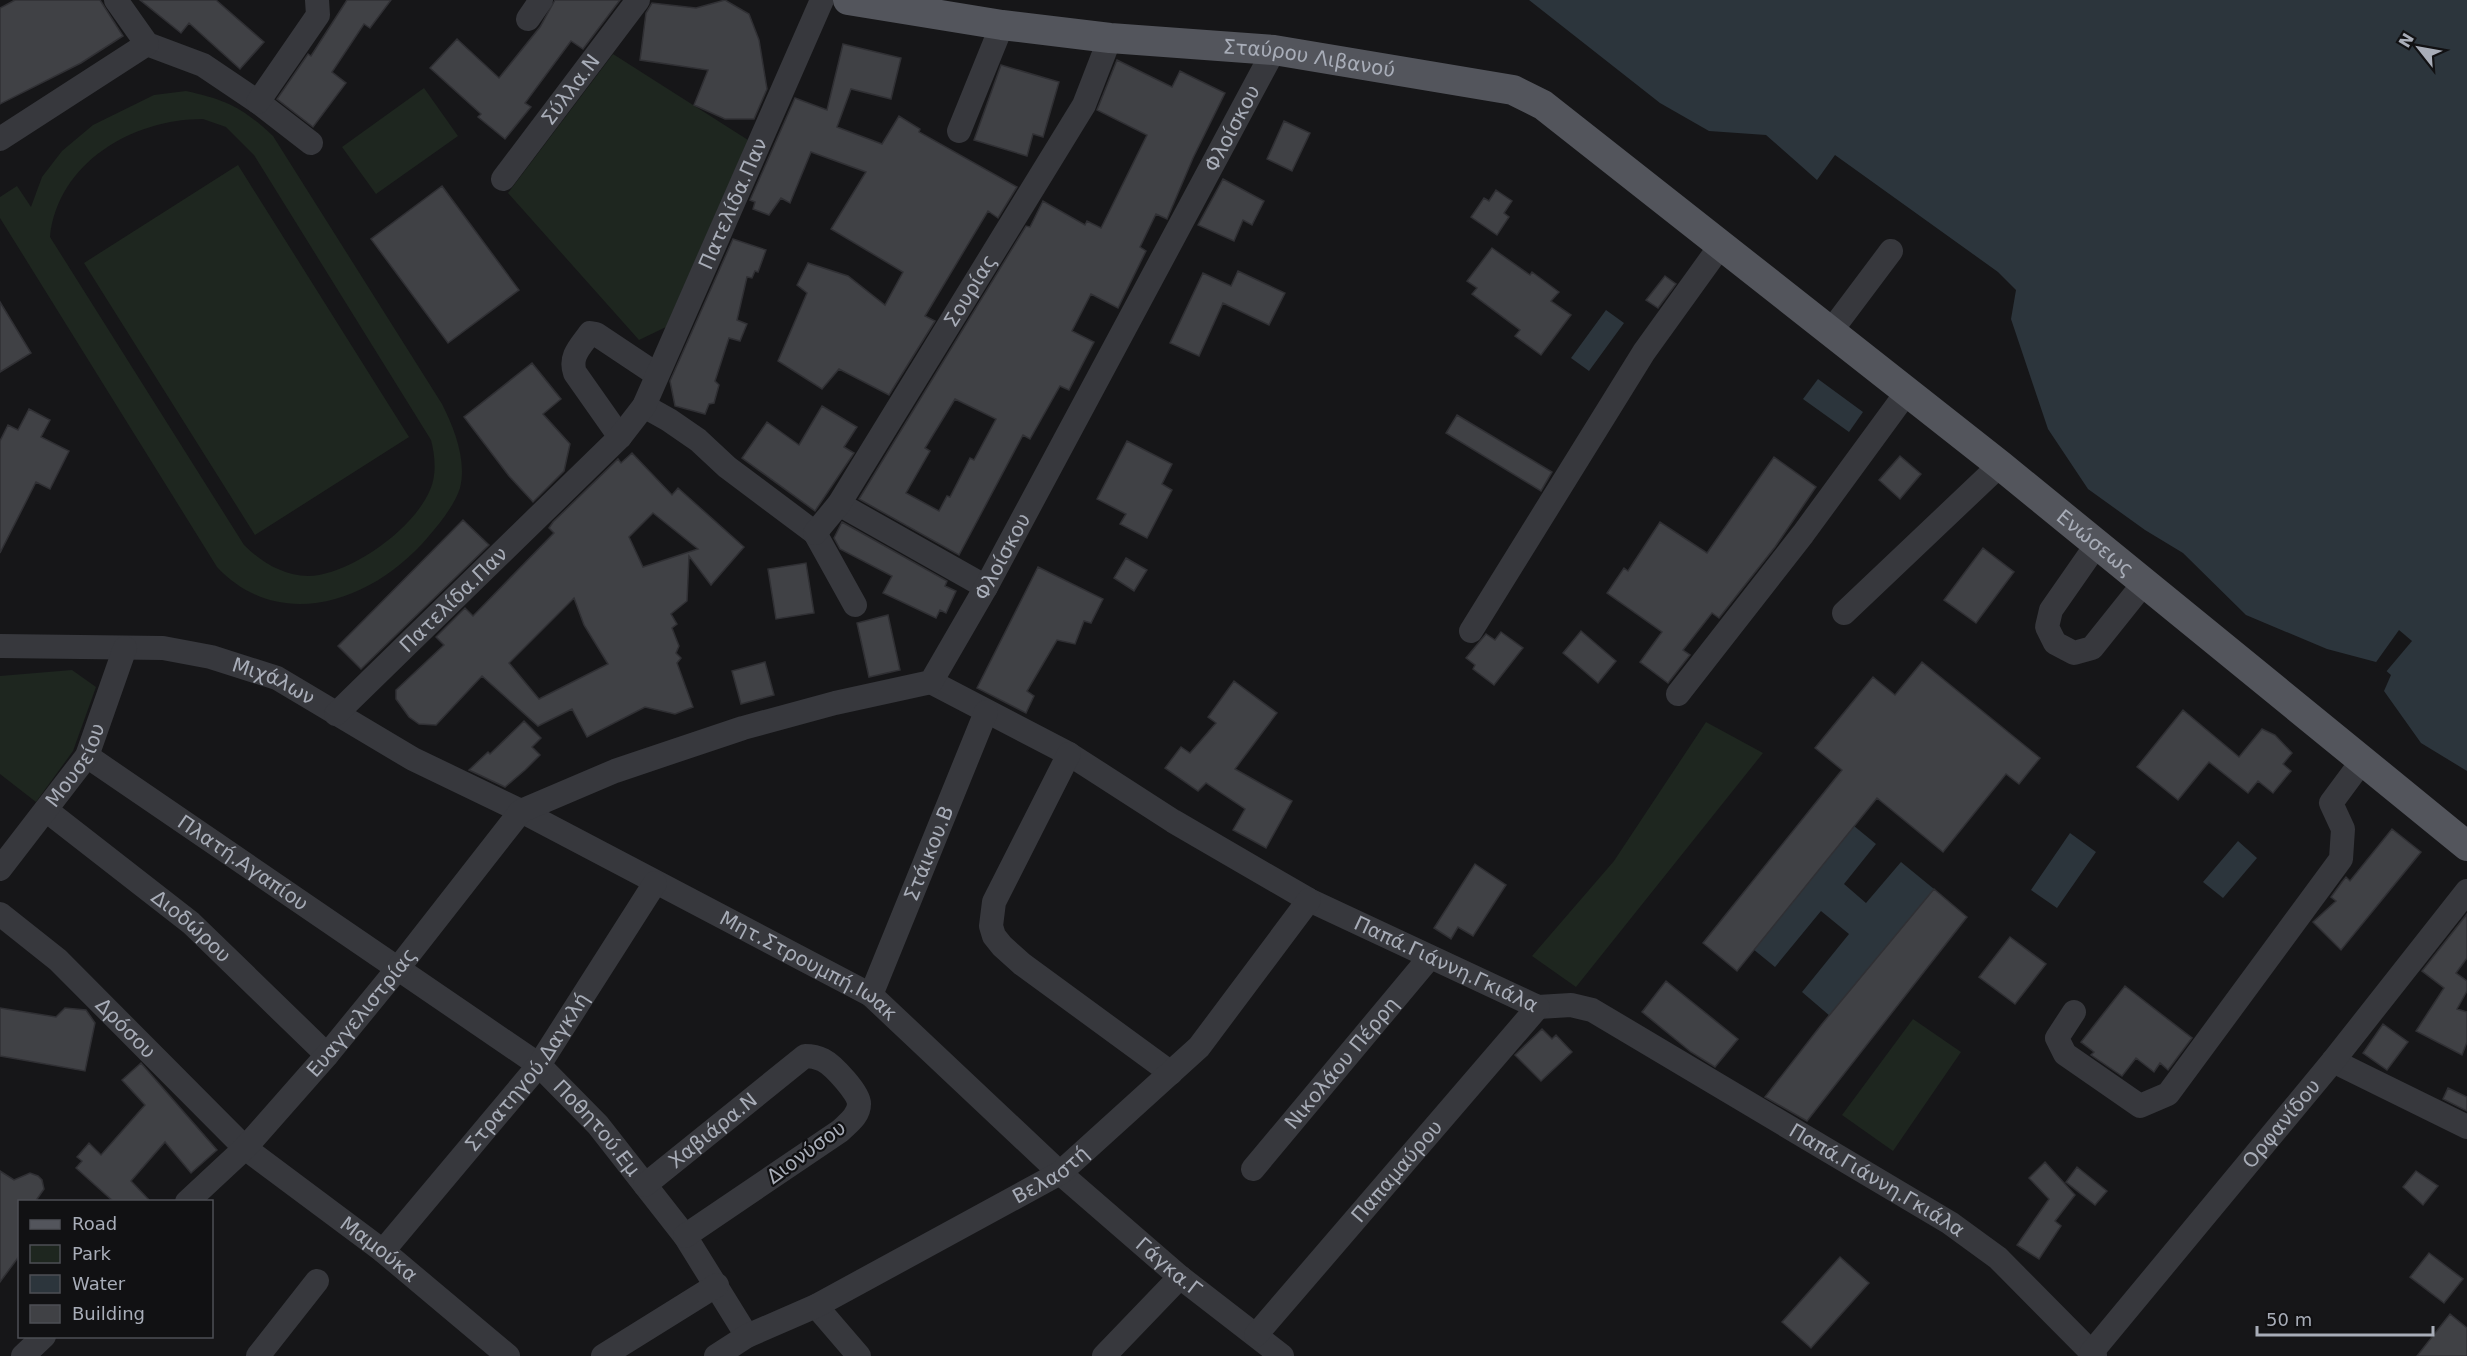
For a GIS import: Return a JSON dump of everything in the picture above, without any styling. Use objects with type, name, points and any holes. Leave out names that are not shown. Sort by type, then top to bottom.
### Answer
[{"type":"main road","name":"Σταύρου Λιβανού","points":[[848,0],[1002,26],[1110,38],[1274,50],[1513,90],[1543,105],[1721,244]]},
{"type":"main road","name":"Ενώσεως","points":[[1721,244],[2000,465],[2467,846]]},
{"type":"street","points":[[116,0],[147,44],[203,65],[258,102],[311,143]]},
{"type":"street","points":[[258,102],[318,15],[317,0]]},
{"type":"street","name":"Σύλλα.Ν","points":[[503,179],[638,0]]},
{"type":"street","name":"Πατελίδα.Παν","points":[[336,714],[620,437],[644,406],[656,374],[822,0]]},
{"type":"street","points":[[959,131],[1002,26]]},
{"type":"street","name":"Σουρίας","points":[[815,533],[839,504],[1084,105],[1110,38]]},
{"type":"street","points":[[0,140],[147,44]]},
{"type":"street","name":"Φλοίσκου","points":[[931,682],[986,587],[1274,50]]},
{"type":"street","points":[[1472,631],[1644,352],[1721,244]]},
{"type":"street","points":[[1831,331],[1891,251]]},
{"type":"street","points":[[620,437],[575,373],[572,365],[574,354],[590,333],[596,334],[656,374]]},
{"type":"street","points":[[1678,694],[1803,534],[1907,392]]},
{"type":"street","points":[[644,406],[698,440],[727,467],[815,533],[855,605]]},
{"type":"street","points":[[1844,613],[2000,465]]},
{"type":"street","points":[[839,504],[986,587]]},
{"type":"street","points":[[2097,544],[2050,610],[2047,627],[2055,643],[2074,653],[2092,648],[2144,583]]},
{"type":"street","name":"Μιχάλων","points":[[0,646],[163,648],[189,652],[247,668],[278,678],[413,759],[521,811]]},
{"type":"street","name":"Μουσείου","points":[[0,869],[87,756],[125,648]]},
{"type":"street","points":[[521,811],[615,771],[743,728],[835,703],[931,682]]},
{"type":"street","name":"Παπά.Γιάννη.Γκιάλα","points":[[931,682],[1069,754],[1173,821],[1309,900],[1538,1007],[1571,1005],[1592,1010],[1950,1223],[1998,1258],[2093,1355]]},
{"type":"street","name":"Στάικου.Β","points":[[871,995],[986,712]]},
{"type":"street","points":[[1069,754],[994,902],[991,913],[994,936],[1022,964],[1171,1072]]},
{"type":"street","name":"Πλατή.Αγαπίου","points":[[87,756],[399,968]]},
{"type":"street","points":[[2074,1012],[2057,1038],[2066,1054],[2140,1106],[2168,1094],[2342,859],[2343,828],[2331,803],[2362,761]]},
{"type":"street","name":"Διοδώρου","points":[[46,810],[191,924],[327,1054]]},
{"type":"street","name":"Μητ.Στρουμπή.Ιωακ","points":[[521,811],[871,995],[1060,1173]]},
{"type":"street","name":"Ευαγγελιστρίας","points":[[189,1200],[245,1148],[327,1054],[399,968],[521,811]]},
{"type":"street","name":"Στρατηγού.Δαγκλή","points":[[383,1251],[538,1065],[655,883]]},
{"type":"street","name":"Ορφανίδου","points":[[2093,1355],[2333,1061],[2467,891]]},
{"type":"street","name":"Βελαστή","points":[[716,1356],[747,1336],[816,1306],[1060,1173],[1199,1047],[1309,900]]},
{"type":"street","name":"Δρόσου","points":[[0,914],[57,960],[245,1148]]},
{"type":"street","name":"Νικολάου Πέρρη","points":[[1253,1168],[1430,957]]},
{"type":"street","name":"Ποθητού.Εμ","points":[[399,968],[538,1065],[598,1125],[685,1236],[747,1336]]},
{"type":"street","name":"Παπαμαύρου","points":[[1257,1335],[1538,1007]]},
{"type":"street","name":"Διονύσου","points":[[685,1236],[814,1149],[855,1116],[859,1106],[859,1097],[823,1060],[805,1056],[781,1076]]},
{"type":"street","points":[[2333,1061],[2467,1127]]},
{"type":"street","name":"Χαβιάρα.Ν","points":[[645,1185],[781,1076]]},
{"type":"street","name":"Μαμούκα","points":[[245,1148],[383,1251],[508,1356]]},
{"type":"street","name":"Γάγκα.Γ","points":[[1060,1173],[1180,1277],[1282,1356]]},
{"type":"street","points":[[1104,1356],[1180,1277]]},
{"type":"street","points":[[258,1356],[317,1281]]},
{"type":"street","points":[[603,1356],[717,1285]]},
{"type":"street","points":[[816,1306],[859,1356]]},
{"type":"street","points":[[23,1356],[42,1338]]},
{"type":"green space","points":[[613,54],[748,140],[666,327],[639,340],[508,193]]},
{"type":"green space","points":[[424,88],[458,136],[376,194],[342,147]]},
{"type":"green space","points":[[186,91],[213,98],[234,106],[253,118],[273,136],[442,404],[451,423],[462,466],[460,488],[454,501],[433,532],[406,559],[382,578],[355,592],[327,601],[298,604],[270,600],[242,588],[217,567],[0,218],[0,197],[17,186],[31,207],[42,177],[62,151],[93,125],[154,95]],"holes":[[[203,119],[226,127],[254,155],[431,440],[435,465],[434,478],[422,504],[411,518],[398,532],[367,555],[351,564],[319,575],[288,573],[268,564],[244,545],[50,237],[56,210],[67,187],[83,167],[103,150],[151,127],[177,121]]]},
{"type":"green space","points":[[238,165],[409,437],[255,535],[84,263]]},
{"type":"green space","points":[[72,670],[96,687],[73,751],[36,802],[0,774],[0,676]]},
{"type":"green space","points":[[1706,722],[1763,753],[1576,987],[1532,956],[1614,861]]},
{"type":"green space","points":[[1913,1019],[1961,1052],[1893,1151],[1842,1115]]},
{"type":"water","points":[[1529,0],[2467,0],[2467,771],[2421,743],[2384,691],[2391,675],[2376,662],[2327,649],[2246,615],[2183,553],[2145,530],[2088,489],[2048,429],[2011,319],[2016,290],[1998,272],[1835,155],[1817,180],[1766,135],[1709,131],[1660,103]]},
{"type":"water","points":[[1606,310],[1624,323],[1589,371],[1571,358]]},
{"type":"water","points":[[1818,379],[1863,412],[1849,432],[1803,399]]},
{"type":"water","points":[[1854,826],[1876,844],[1844,884],[1866,903],[1901,862],[1934,889],[1830,1016],[1802,992],[1849,934],[1821,911],[1775,967],[1753,949]]},
{"type":"water","points":[[2070,833],[2096,852],[2057,908],[2031,890]]},
{"type":"water","points":[[2238,841],[2257,858],[2223,898],[2203,882]]},
{"type":"pier","points":[[2399,630],[2412,641],[2385,673],[2374,665]]},
{"type":"building","points":[[15,0],[100,0],[123,36],[81,63],[0,104],[0,8]]},
{"type":"building","points":[[140,0],[216,0],[264,42],[240,69],[189,23],[181,33]]},
{"type":"building","points":[[347,0],[391,0],[370,28],[364,24],[332,72],[346,83],[313,127],[277,99],[308,54],[311,56]]},
{"type":"building","points":[[555,0],[620,0],[583,49],[571,41],[525,103],[531,107],[505,139],[478,117],[481,114],[430,68],[457,39],[499,78],[540,27]]},
{"type":"building","points":[[725,0],[749,14],[759,40],[767,89],[754,119],[725,119],[694,105],[708,70],[640,60],[646,13],[652,3],[696,8]]},
{"type":"building","points":[[843,44],[901,58],[891,99],[851,89],[837,127],[882,144],[899,116],[920,129],[919,132],[1017,187],[998,218],[988,211],[925,316],[935,321],[889,395],[839,369],[822,389],[778,361],[807,293],[797,285],[808,263],[848,276],[885,305],[903,272],[831,229],[866,172],[811,152],[790,203],[781,198],[769,215],[753,209],[755,202],[750,200],[795,98],[827,110]]},
{"type":"building","points":[[1117,60],[1172,87],[1180,71],[1225,93],[1193,158],[1167,219],[1156,214],[1140,247],[1146,251],[1118,308],[1091,294],[1072,331],[1094,342],[1069,390],[1060,386],[1030,439],[1023,435],[959,555],[859,499],[1026,226],[1030,227],[1043,201],[1085,225],[1087,221],[1101,228],[1147,135],[1097,110]],"holes":[[[955,399],[996,419],[974,460],[970,458],[950,497],[947,496],[939,511],[906,493],[930,451],[925,448]]]},
{"type":"building","points":[[1001,65],[1059,82],[1043,137],[1033,134],[1027,156],[974,140]]},
{"type":"building","points":[[1284,121],[1310,133],[1292,171],[1267,159]]},
{"type":"building","points":[[1223,179],[1264,201],[1252,225],[1243,220],[1234,241],[1198,225]]},
{"type":"building","points":[[442,186],[519,290],[448,343],[371,239]]},
{"type":"building","points":[[1496,190],[1512,201],[1504,213],[1509,217],[1497,235],[1471,217],[1484,198],[1489,201]]},
{"type":"building","points":[[733,239],[766,250],[758,272],[755,271],[752,278],[747,277],[737,320],[747,324],[740,341],[729,338],[715,381],[719,385],[714,403],[709,404],[705,414],[675,406],[670,381]]},
{"type":"building","points":[[1492,248],[1530,275],[1532,272],[1559,292],[1551,301],[1571,315],[1541,355],[1515,336],[1520,330],[1472,294],[1477,288],[1467,281]]},
{"type":"building","points":[[1238,271],[1285,293],[1269,325],[1223,303],[1199,356],[1170,343],[1203,273],[1231,286]]},
{"type":"building","points":[[1665,276],[1676,284],[1658,308],[1646,300]]},
{"type":"building","points":[[0,302],[31,353],[0,372]]},
{"type":"building","points":[[532,363],[561,399],[543,414],[570,444],[564,471],[533,502],[509,476],[464,417]]},
{"type":"building","points":[[822,406],[857,427],[844,447],[854,453],[815,511],[742,458],[767,422],[799,445]]},
{"type":"building","points":[[29,409],[50,420],[41,437],[69,451],[50,489],[36,482],[0,553],[0,441],[8,425],[18,430]]},
{"type":"building","points":[[1457,415],[1552,472],[1541,491],[1446,433]]},
{"type":"building","points":[[1127,441],[1172,464],[1162,484],[1172,490],[1147,538],[1120,524],[1126,514],[1097,499]]},
{"type":"building","points":[[632,453],[672,495],[678,488],[744,547],[711,585],[689,556],[687,601],[671,614],[677,624],[672,628],[679,646],[676,653],[681,658],[677,663],[693,707],[675,714],[645,707],[587,737],[572,709],[538,726],[482,676],[436,725],[419,724],[409,717],[396,699],[396,690],[444,645],[436,637],[465,608],[473,616],[554,533],[549,528],[553,522],[618,459],[621,463]],"holes":[[[653,513],[698,549],[643,567],[629,537]],[[574,598],[584,625],[608,664],[539,699],[509,663]]]},
{"type":"building","points":[[1900,456],[1921,474],[1900,499],[1879,480]]},
{"type":"building","points":[[1774,457],[1816,487],[1775,547],[1719,618],[1712,613],[1683,650],[1690,655],[1668,683],[1640,662],[1662,632],[1607,593],[1624,568],[1628,571],[1660,522],[1707,553]]},
{"type":"building","points":[[463,520],[489,545],[361,669],[338,646]]},
{"type":"building","points":[[842,522],[947,581],[945,586],[956,591],[946,613],[940,610],[936,618],[883,593],[892,576],[840,549],[834,538]]},
{"type":"building","points":[[1983,548],[2014,572],[1976,623],[1944,600]]},
{"type":"building","points":[[1126,558],[1147,570],[1134,591],[1114,578]]},
{"type":"building","points":[[806,563],[814,613],[776,619],[768,569]]},
{"type":"building","points":[[1038,567],[1103,599],[1091,623],[1084,621],[1075,644],[1057,640],[1027,691],[1034,696],[1026,713],[977,688]]},
{"type":"building","points":[[888,615],[900,670],[869,677],[857,623]]},
{"type":"building","points":[[1581,631],[1616,661],[1598,683],[1563,653]]},
{"type":"building","points":[[1501,632],[1523,648],[1494,685],[1473,669],[1475,665],[1466,658],[1486,634],[1495,640]]},
{"type":"building","points":[[765,662],[774,695],[741,704],[732,671]]},
{"type":"building","points":[[1922,662],[2040,758],[2019,784],[2006,774],[1943,852],[1877,798],[1737,971],[1703,943],[1842,770],[1815,748],[1873,677],[1895,695]]},
{"type":"building","points":[[1234,681],[1277,713],[1235,769],[1292,801],[1266,848],[1233,830],[1245,809],[1206,783],[1198,791],[1165,768],[1181,747],[1190,753],[1216,723],[1208,717]]},
{"type":"building","points":[[2183,710],[2239,757],[2262,729],[2275,735],[2292,753],[2283,764],[2291,771],[2273,793],[2258,781],[2248,793],[2209,762],[2178,800],[2137,767]]},
{"type":"building","points":[[524,721],[541,738],[532,747],[540,755],[525,770],[505,787],[469,770],[488,752],[490,754]]},
{"type":"building","points":[[2392,829],[2421,852],[2341,950],[2313,922],[2336,901],[2331,897],[2346,877],[2350,881]]},
{"type":"building","points":[[1475,864],[1506,885],[1473,936],[1458,927],[1451,939],[1434,928]]},
{"type":"building","points":[[1934,889],[1967,917],[1807,1121],[1765,1097],[1822,1024]]},
{"type":"building","points":[[2467,914],[2467,958],[2456,973],[2467,981],[2467,991],[2457,1009],[2467,1012],[2467,1042],[2462,1055],[2416,1031],[2444,988],[2422,971]]},
{"type":"building","points":[[2010,937],[2046,964],[2015,1004],[1979,977]]},
{"type":"building","points":[[1666,981],[1738,1039],[1715,1067],[1691,1052],[1642,1012]]},
{"type":"building","points":[[2125,986],[2192,1038],[2168,1070],[2160,1063],[2154,1072],[2136,1058],[2122,1076],[2091,1055],[2094,1052],[2081,1042]]},
{"type":"building","points":[[0,1008],[56,1017],[65,1008],[86,1010],[95,1023],[85,1071],[0,1056]]},
{"type":"building","points":[[2383,1024],[2408,1042],[2387,1070],[2363,1053]]},
{"type":"building","points":[[1542,1029],[1552,1039],[1556,1035],[1572,1052],[1541,1081],[1515,1055]]},
{"type":"building","points":[[141,1063],[217,1150],[191,1173],[165,1142],[131,1181],[149,1200],[112,1200],[76,1168],[82,1161],[77,1157],[89,1143],[101,1155],[145,1105],[122,1080]]},
{"type":"building","points":[[2448,1088],[2467,1097],[2467,1111],[2443,1099]]},
{"type":"building","points":[[2045,1162],[2075,1195],[2055,1221],[2061,1226],[2039,1259],[2017,1245],[2049,1199],[2029,1178]]},
{"type":"building","points":[[2077,1167],[2107,1191],[2095,1205],[2066,1182]]},
{"type":"building","points":[[0,1171],[14,1180],[30,1173],[42,1180],[44,1189],[36,1200],[18,1200],[18,1258],[0,1282]]},
{"type":"building","points":[[2416,1171],[2438,1186],[2423,1205],[2403,1187]]},
{"type":"building","points":[[2429,1253],[2463,1279],[2444,1303],[2410,1277]]},
{"type":"building","points":[[1840,1257],[1869,1283],[1811,1348],[1782,1322]]},
{"type":"building","points":[[2450,1314],[2467,1328],[2467,1356],[2417,1356]]}]
